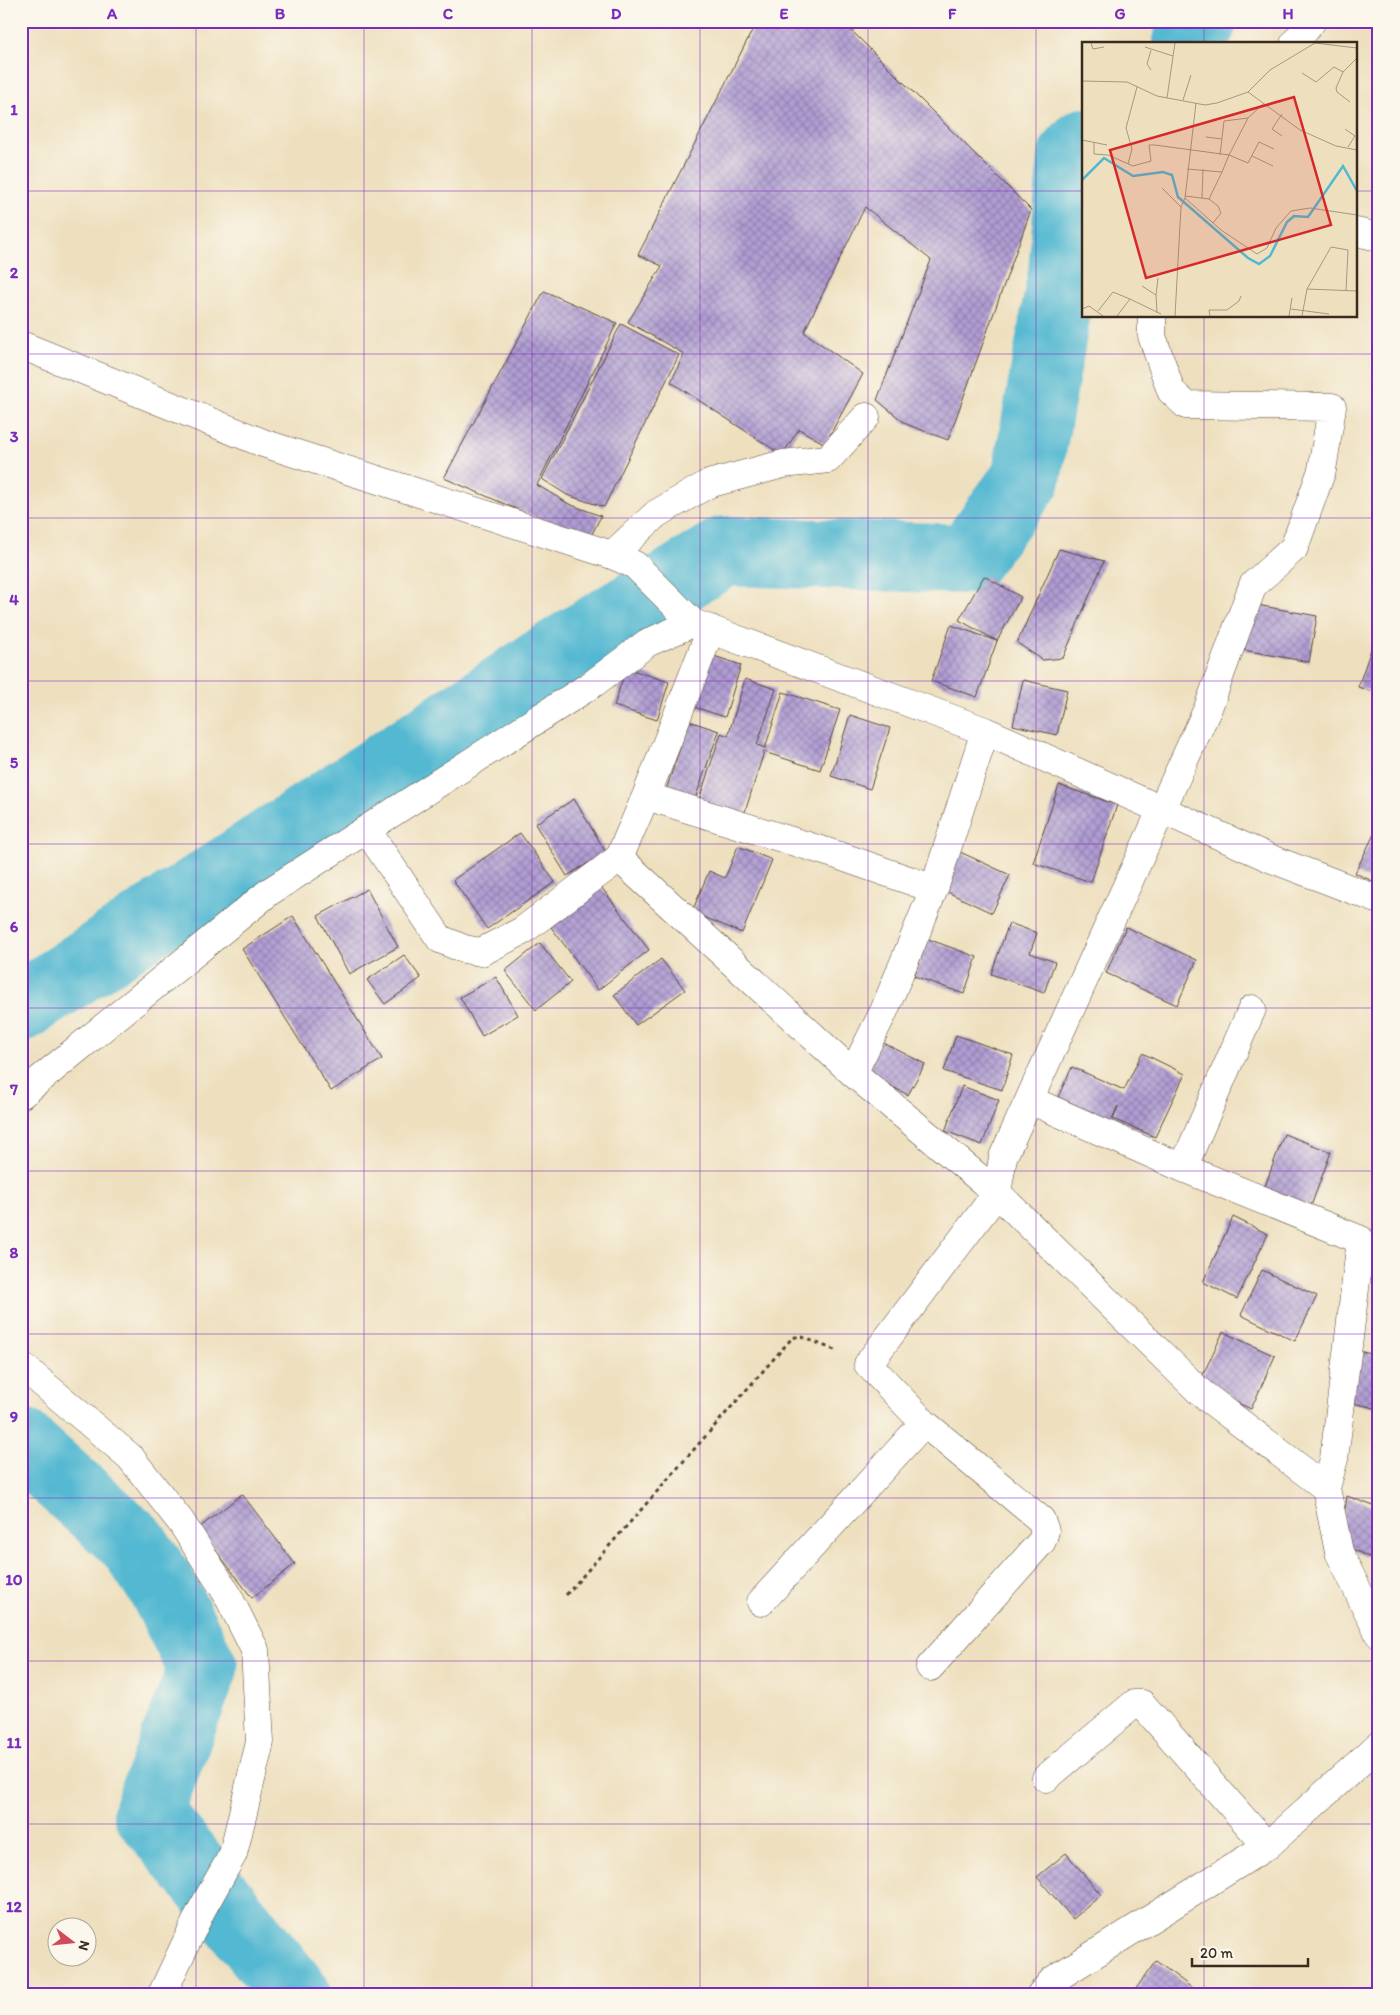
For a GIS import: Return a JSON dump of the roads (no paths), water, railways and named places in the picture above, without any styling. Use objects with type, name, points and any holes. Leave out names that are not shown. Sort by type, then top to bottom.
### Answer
[{"type":"street","points":[[1296,42],[1312,21]]},
{"type":"street","points":[[1358,232],[1379,236]]},
{"type":"street","points":[[930,1667],[1042,1541],[1045,1531],[1040,1520],[924,1423],[868,1364],[997,1193],[1003,1157],[1208,708],[1253,585],[1294,548],[1322,470],[1332,407],[1186,405],[1171,391],[1152,336],[1152,318]]},
{"type":"street","points":[[21,345],[263,443],[624,560],[696,623],[986,731],[1272,859],[1379,900]]},
{"type":"street","points":[[624,560],[656,514],[708,484],[783,464],[828,459],[866,417]]},
{"type":"street","points":[[367,830],[440,939],[464,949],[481,952],[522,931],[618,858],[646,796],[696,623]]},
{"type":"street","points":[[21,1095],[269,892],[594,683],[647,643],[696,623]]},
{"type":"street","points":[[853,1073],[884,1011],[934,889],[986,731]]},
{"type":"street","points":[[646,796],[840,856],[934,889]]},
{"type":"street","points":[[618,858],[853,1073],[997,1193],[1201,1393],[1326,1488]]},
{"type":"street","points":[[1183,1168],[1252,1009]]},
{"type":"street","points":[[1030,1100],[1183,1168],[1361,1240],[1334,1459],[1326,1488],[1339,1552],[1379,1634]]},
{"type":"street","points":[[21,1365],[130,1457],[181,1522],[226,1592],[255,1650],[260,1742],[233,1854],[201,1911],[162,1994]]},
{"type":"street","points":[[761,1602],[924,1423]]},
{"type":"street","points":[[1046,1778],[1134,1704],[1142,1704],[1267,1846]]},
{"type":"street","points":[[1041,1994],[1053,1980],[1267,1846],[1379,1745]]},
{"type":"waterway","points":[[1189,42],[1193,39],[1202,21]]},
{"type":"waterway","points":[[21,1007],[561,651],[725,551],[967,559],[1026,479],[1063,273],[1073,156],[1082,145]]},
{"type":"waterway","points":[[21,1443],[133,1543],[161,1585],[203,1668],[148,1812],[296,1994]]}]
